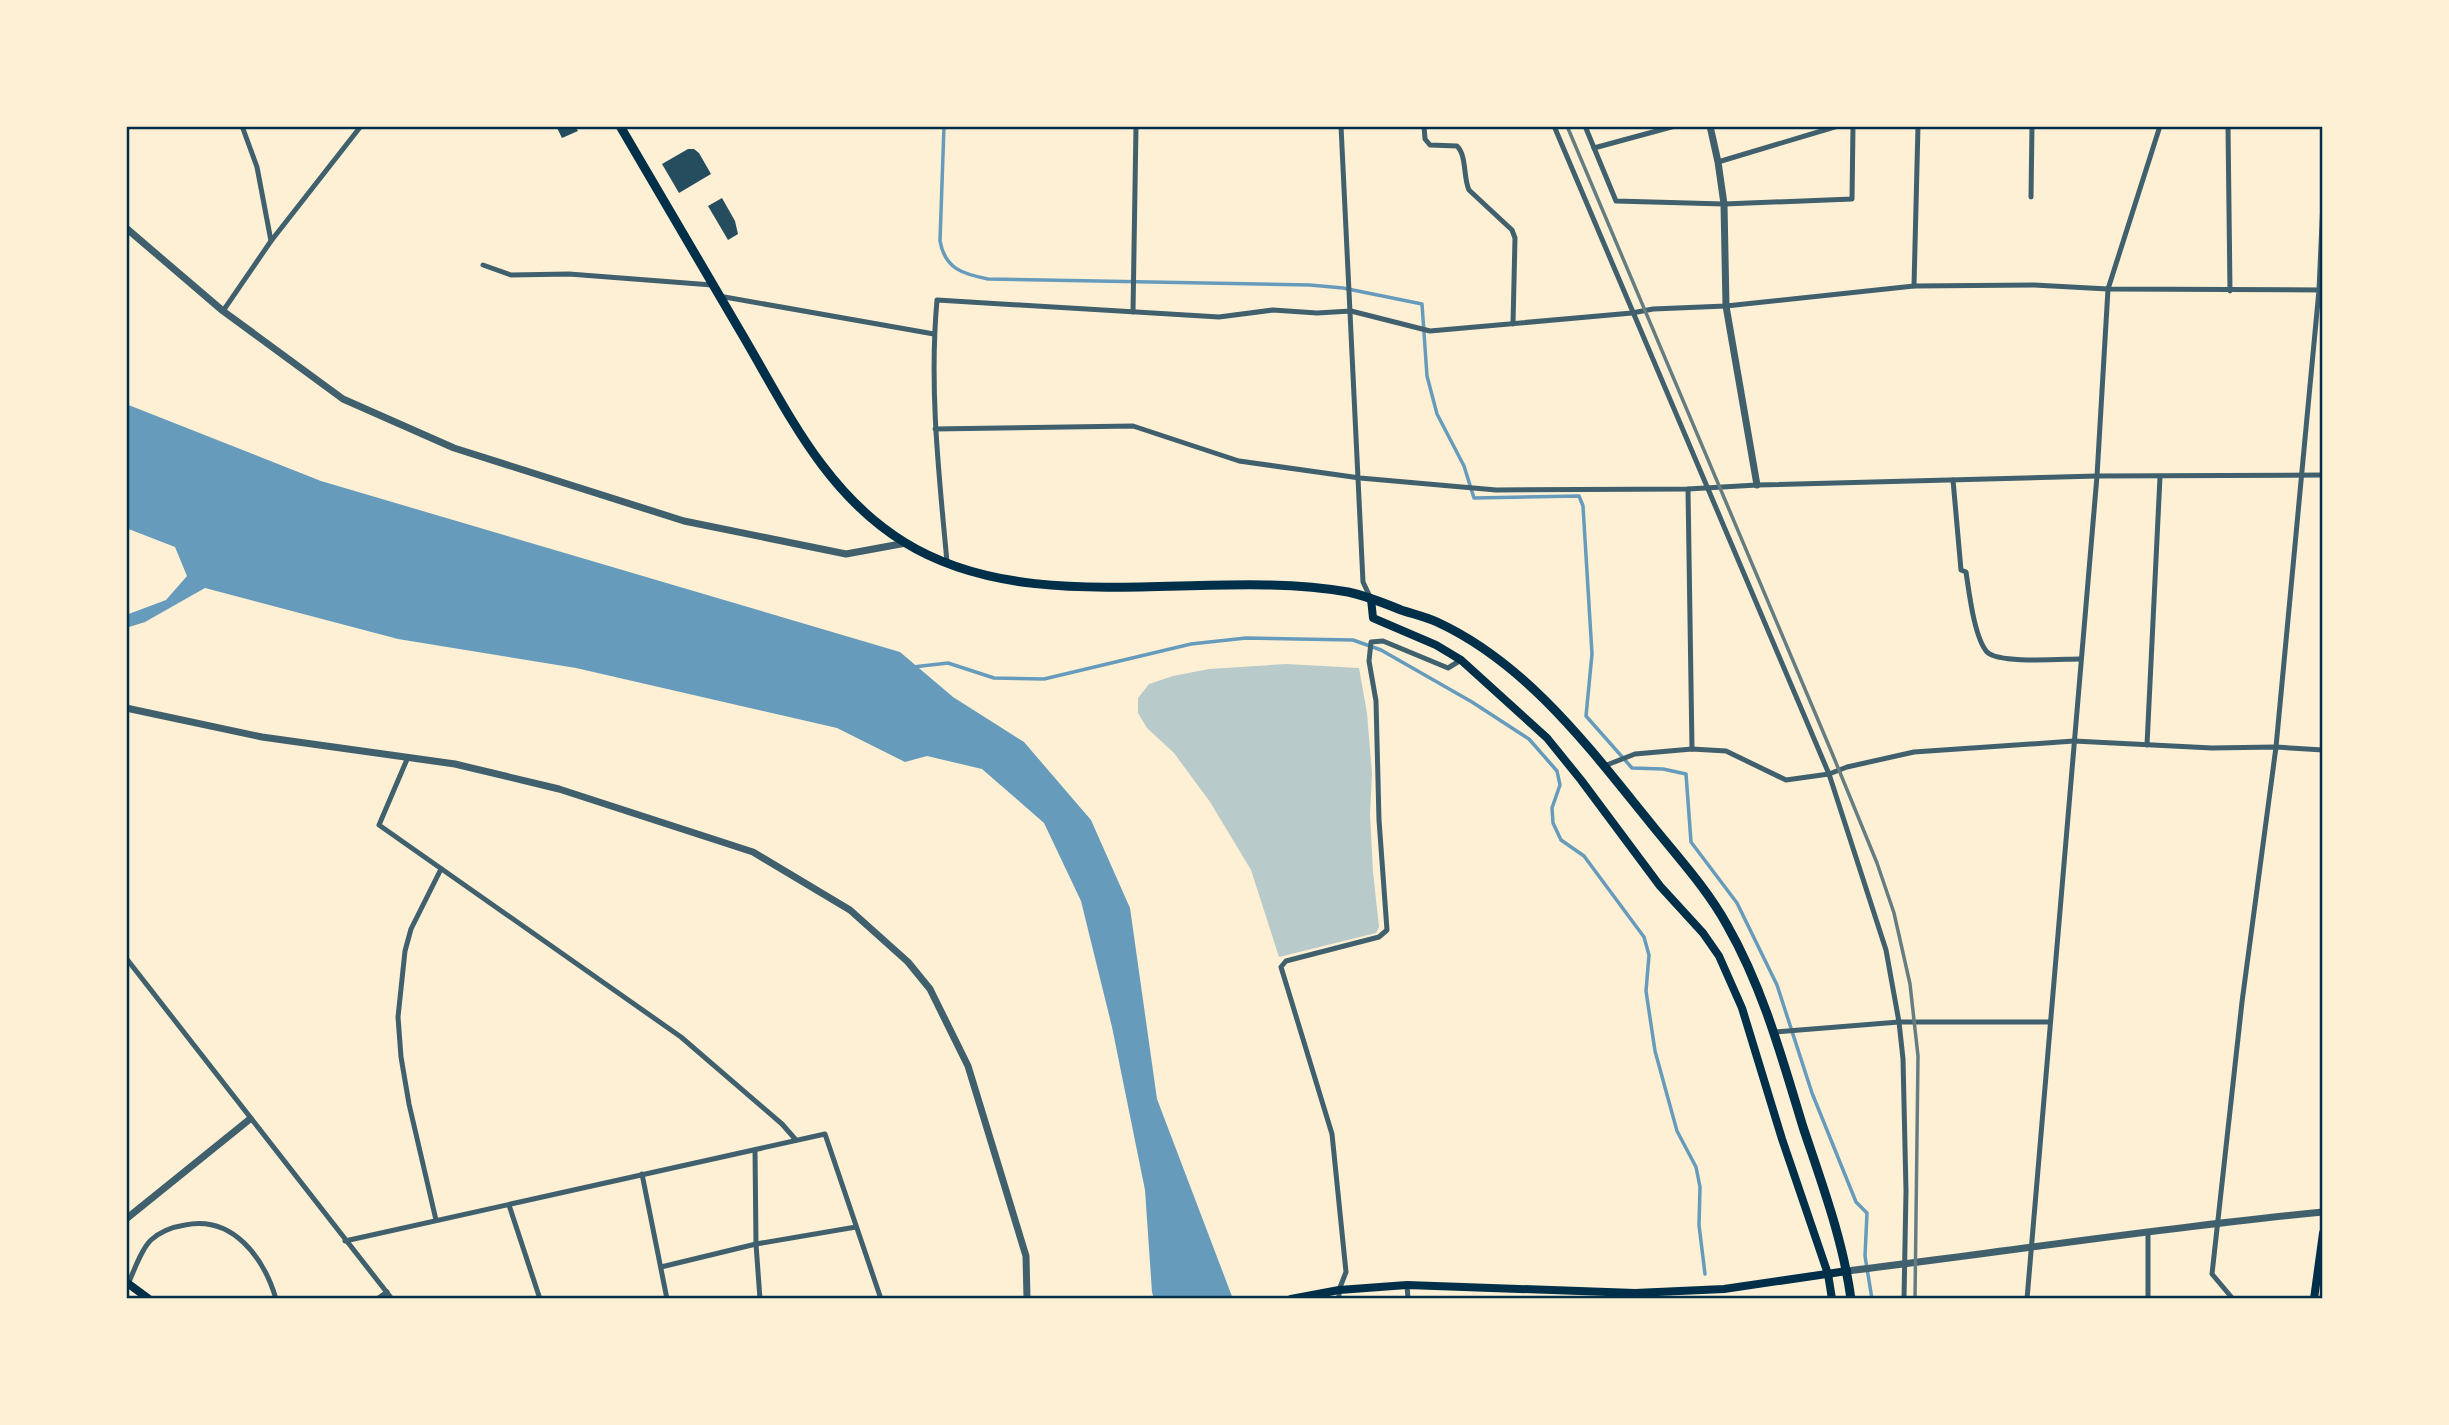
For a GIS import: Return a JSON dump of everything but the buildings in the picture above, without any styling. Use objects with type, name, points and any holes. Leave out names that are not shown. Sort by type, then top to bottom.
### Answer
[{"type":"highway","points":[[620,126],[814,458],[857,507],[905,543],[984,576],[1018,583],[1063,586],[1287,586],[1349,593],[1437,622],[1511,669],[1536,690],[1604,766],[1706,892],[1727,925],[1751,972],[1774,1032],[1839,1238],[1851,1299]]},
{"type":"main road","points":[[1371,599],[1373,618],[1436,645],[1461,660],[1547,738],[1661,886],[1703,933],[1719,956],[1742,1008],[1782,1139],[1828,1274],[1832,1299]]},
{"type":"main road","points":[[2314,1299],[2323,1233]]},
{"type":"main road","points":[[1291,1299],[1328,1292],[1339,1294],[1408,1284],[1565,1295],[1724,1289],[1847,1271]]},
{"type":"main road","points":[[127,1285],[149,1299]]},
{"type":"street","points":[[242,126],[257,167],[271,241]]},
{"type":"street","points":[[223,310],[271,241],[361,126]]},
{"type":"street","points":[[1133,312],[1136,126]]},
{"type":"street","points":[[1341,126],[1363,582],[1371,599]]},
{"type":"street","points":[[1424,126],[1425,139],[1430,145],[1457,146],[1461,150],[1465,182],[1469,190],[1512,230],[1515,238],[1513,324]]},
{"type":"street","points":[[1553,126],[1829,774],[1886,950],[1903,1059],[1906,1191],[1904,1299]]},
{"type":"street","points":[[1585,126],[1616,201],[1724,204],[1852,199],[1853,126]]},
{"type":"street","points":[[1594,148],[1675,126]]},
{"type":"street","points":[[1710,126],[1724,204],[1726,306],[1758,485]]},
{"type":"street","points":[[1718,162],[1838,126]]},
{"type":"street","points":[[1914,286],[1918,126]]},
{"type":"street","points":[[2031,197],[2032,126]]},
{"type":"street","points":[[2027,1299],[2097,477],[2108,289],[2160,126]]},
{"type":"street","points":[[2228,126],[2230,291]]},
{"type":"street","points":[[2233,1299],[2212,1275],[2241,1016],[2276,747],[2321,290],[2323,201]]},
{"type":"street","points":[[126,228],[223,310],[343,399],[454,448],[684,521],[846,554],[905,543]]},
{"type":"street","points":[[483,265],[511,275],[569,274],[712,285]]},
{"type":"street","points":[[947,562],[935,429],[934,334],[937,300],[1219,317],[1273,310],[1317,313],[1352,311],[1430,331],[1653,309],[1726,306],[1914,286],[2034,285],[2108,289],[2321,290]]},
{"type":"street","points":[[719,296],[934,334]]},
{"type":"street","points":[[935,429],[1133,426],[1231,460],[1360,478],[1496,489],[1708,489],[1758,485],[1952,480],[2323,475]]},
{"type":"street","points":[[2147,744],[2160,477]]},
{"type":"street","points":[[1952,480],[1961,570],[1966,572],[1979,635],[1988,652],[1997,657],[2017,659],[2080,659]]},
{"type":"street","points":[[1688,489],[1692,749]]},
{"type":"street","points":[[1339,1294],[1346,1272],[1332,1134],[1281,967],[1286,961],[1379,937],[1387,930],[1379,820],[1376,701],[1369,661],[1371,642],[1383,641],[1448,668],[1461,660]]},
{"type":"street","points":[[126,708],[262,737],[455,764],[559,789],[753,852],[850,910],[908,962],[930,989],[968,1066],[1026,1256],[1027,1299]]},
{"type":"street","points":[[1604,766],[1635,754],[1692,749],[1726,751],[1786,780],[1829,774],[1847,767],[1914,752],[2074,741],[2323,750]]},
{"type":"street","points":[[408,757],[379,825],[681,1037],[782,1124],[796,1140]]},
{"type":"street","points":[[436,1220],[409,1104],[398,1017],[405,951],[411,929],[441,869]]},
{"type":"street","points":[[126,958],[393,1299]]},
{"type":"street","points":[[1774,1032],[1899,1022],[2050,1022]]},
{"type":"street","points":[[126,1219],[250,1119]]},
{"type":"street","points":[[345,1241],[825,1134],[881,1299]]},
{"type":"street","points":[[755,1150],[756,1244],[760,1299]]},
{"type":"street","points":[[642,1174],[667,1299]]},
{"type":"street","points":[[509,1205],[540,1299]]},
{"type":"street","points":[[1847,1271],[2031,1249],[2217,1222],[2323,1212]]},
{"type":"street","points":[[127,1285],[148,1242],[169,1228],[198,1222],[220,1227],[239,1237],[258,1257],[276,1299]]},
{"type":"street","points":[[661,1267],[756,1244],[856,1227]]},
{"type":"street","points":[[2148,1232],[2148,1299]]},
{"type":"street","points":[[1408,1284],[1408,1299]]},
{"type":"street","points":[[377,1299],[387,1292]]},
{"type":"shaded area","points":[[1286,664],[1359,668],[1367,713],[1372,774],[1370,814],[1379,927],[1376,933],[1279,957],[1251,870],[1210,802],[1174,753],[1147,728],[1138,713],[1138,698],[1149,684],[1173,676],[1209,669]]},
{"type":"water","points":[[126,404],[321,481],[900,652],[953,697],[1024,742],[1091,820],[1130,908],[1157,1099],[1233,1299],[1154,1299],[1145,1190],[1112,1027],[1081,901],[1044,823],[982,769],[927,756],[905,762],[837,728],[576,668],[398,639],[205,588],[145,622],[126,628],[126,615],[166,600],[187,576],[175,547],[126,528]]},
{"type":"waterway","points":[[944,126],[940,241],[946,258],[956,269],[988,279],[1310,285],[1343,288],[1422,304],[1427,376],[1437,414],[1464,466],[1474,498],[1579,496],[1583,506],[1592,654],[1586,716],[1632,768],[1663,769],[1686,774],[1691,842],[1737,903],[1777,985],[1812,1093],[1856,1202],[1867,1213],[1865,1256],[1872,1299]]},
{"type":"waterway","points":[[913,667],[948,663],[994,678],[1044,679],[1191,644],[1246,638],[1353,640],[1381,650],[1472,702],[1529,739],[1557,771],[1560,785],[1552,808],[1553,823],[1561,840],[1584,856],[1644,937],[1649,955],[1646,991],[1655,1051],[1677,1131],[1696,1167],[1700,1187],[1699,1225],[1705,1274]]},
{"type":"railway","points":[[1567,126],[1832,753],[1877,863],[1894,913],[1910,984],[1918,1056],[1915,1299]]}]
